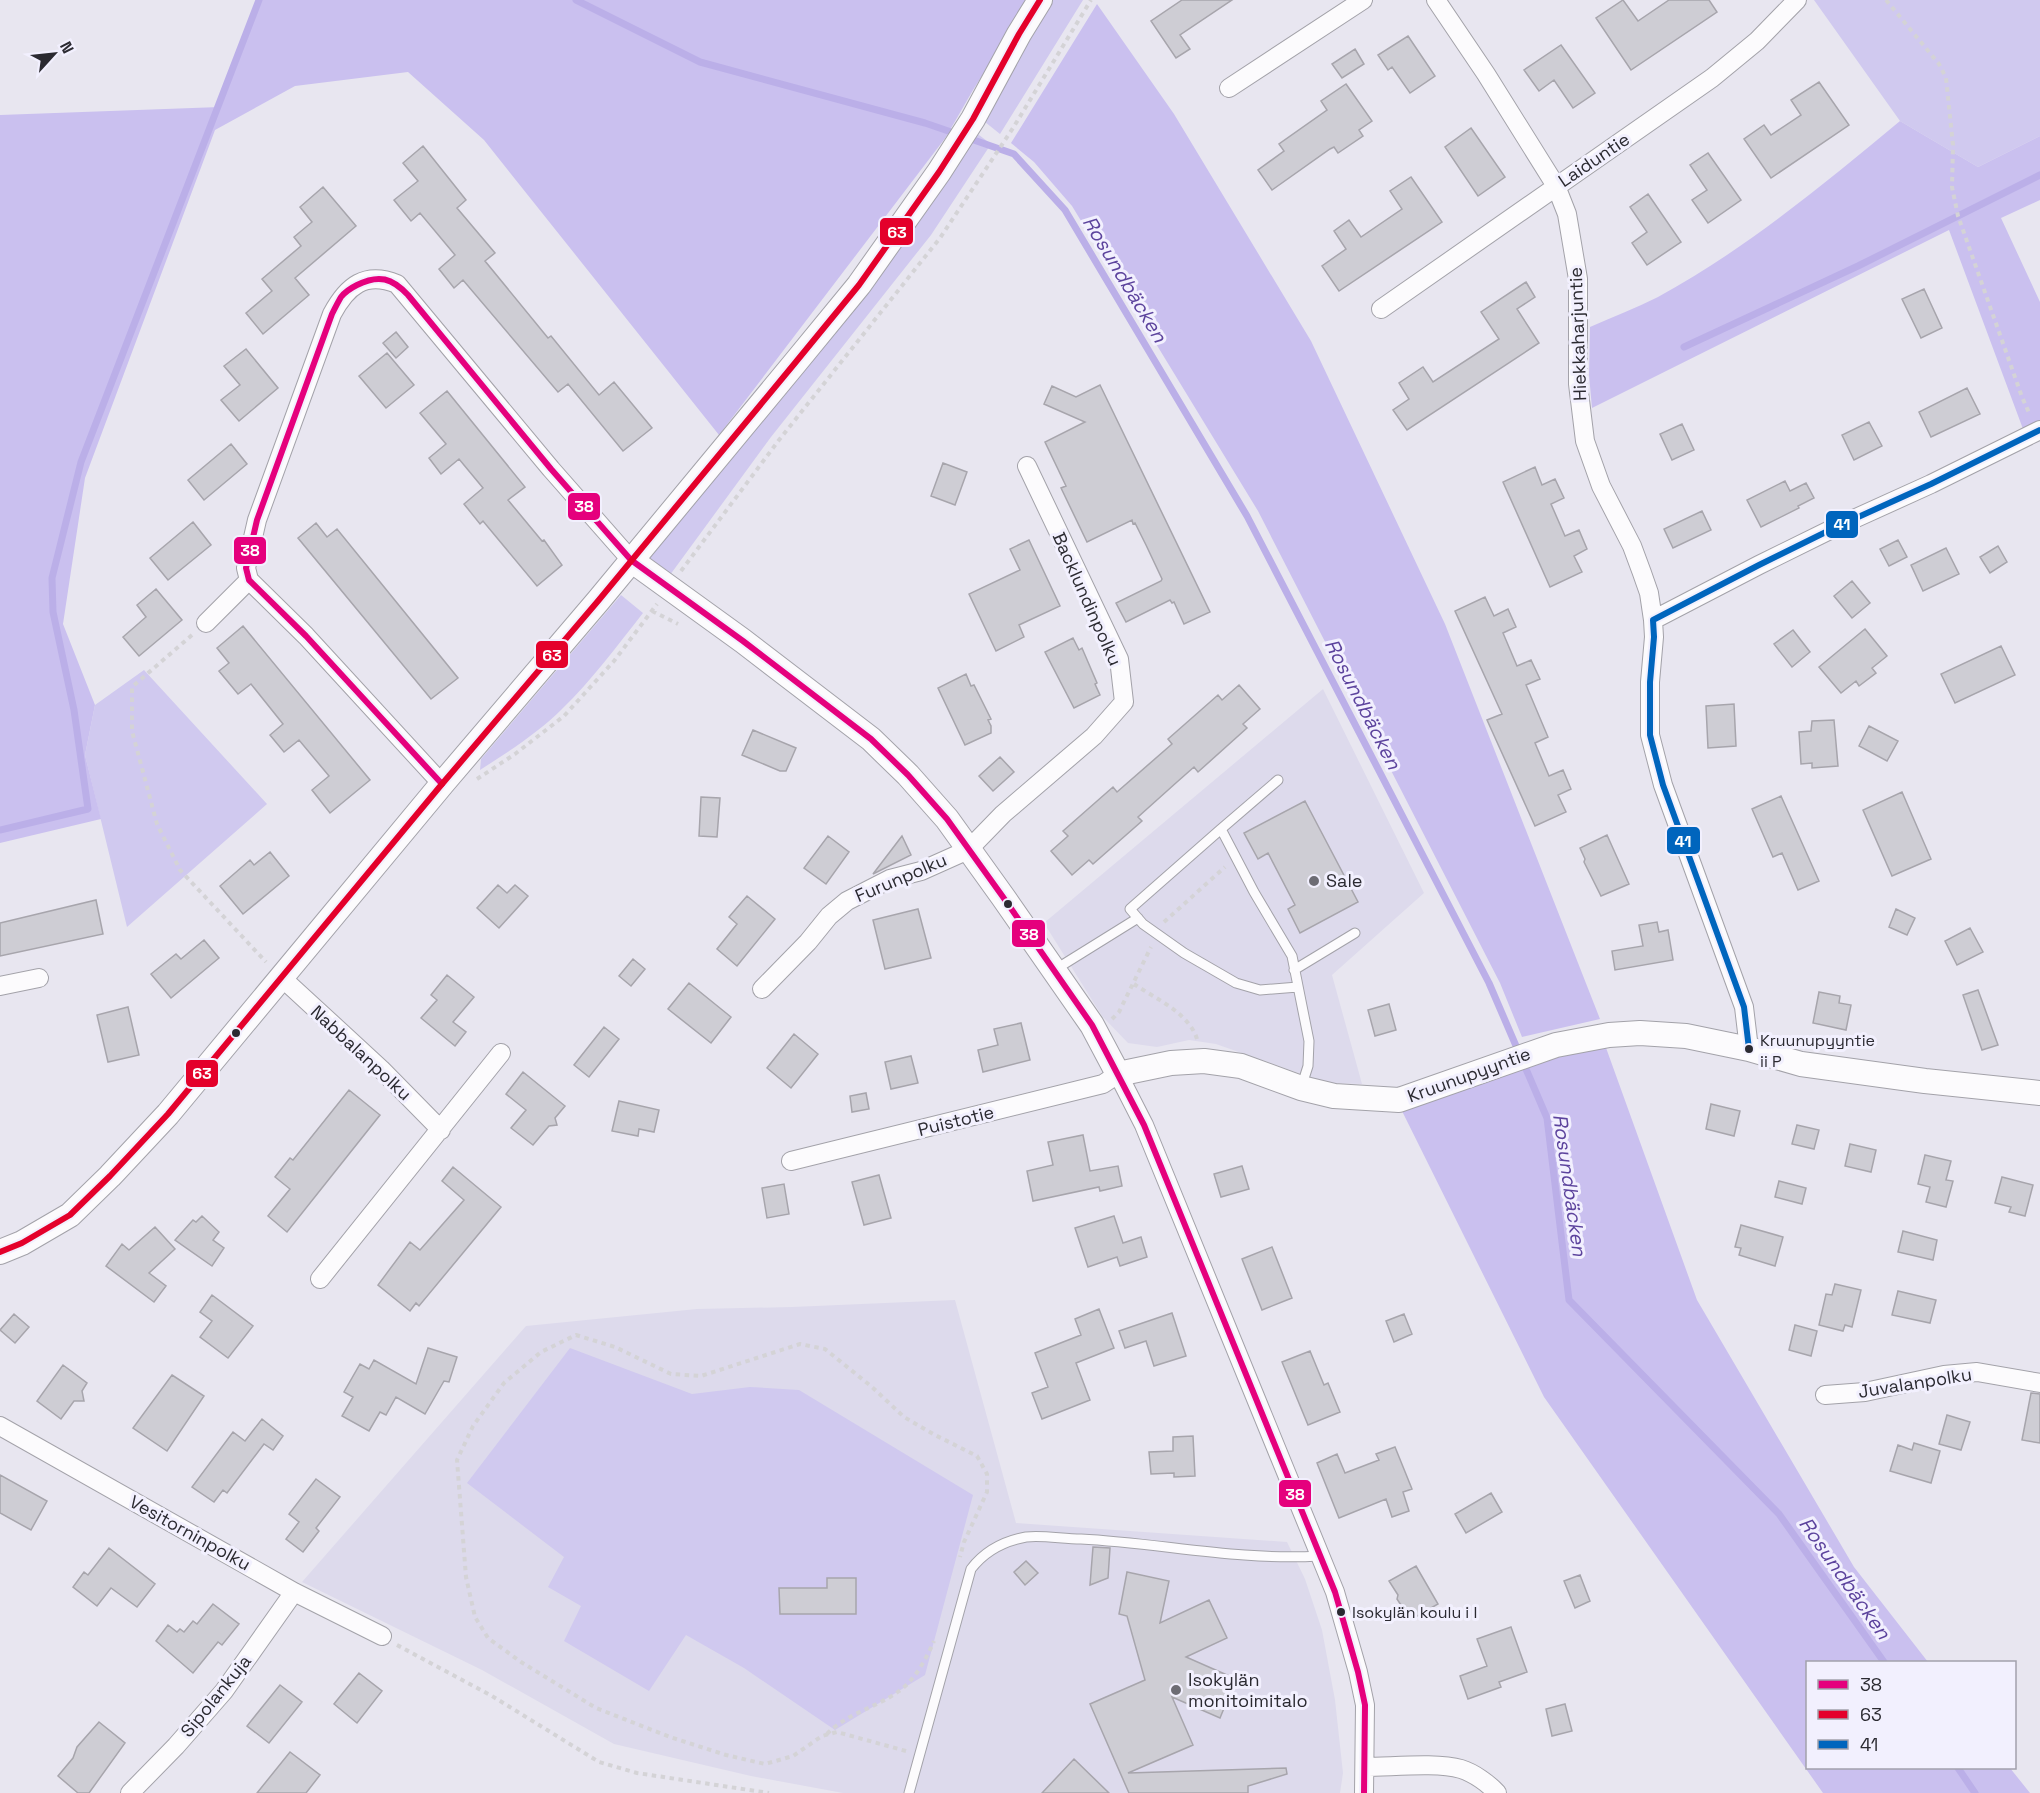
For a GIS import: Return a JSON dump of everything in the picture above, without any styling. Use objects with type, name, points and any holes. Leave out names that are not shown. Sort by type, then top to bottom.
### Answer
[{"type":"street","points":[[0,1252],[22,1243],[70,1215],[168,1114],[631,560],[859,285],[939,172],[973,119],[1040,0]]},
{"type":"street","points":[[1229,88],[1363,0]]},
{"type":"street","name":"Hiekkaharjuntie","points":[[1436,0],[1486,74],[1556,186],[1567,214],[1578,279],[1578,384],[1585,441],[1601,486],[1632,546],[1649,592],[1654,638],[1650,682],[1650,735],[1663,785],[1681,839],[1744,1007],[1749,1049]]},
{"type":"street","name":"Laiduntie","points":[[1381,309],[1712,78],[1797,0]]},
{"type":"street","points":[[442,784],[306,636],[249,580],[246,568],[257,520],[332,314],[342,296],[350,289],[373,279],[386,279],[397,284],[408,295],[551,468],[631,560],[743,641],[871,739],[908,775],[939,810],[969,850],[1092,1025],[1144,1125],[1335,1592],[1365,1705],[1364,1793]]},
{"type":"street","points":[[1653,620],[1770,559],[1931,484],[2039,430]]},
{"type":"street","name":"Backlundinpolku","points":[[969,850],[1003,814],[1094,736],[1124,702],[1119,659],[1027,466]]},
{"type":"street","points":[[206,622],[249,580]]},
{"type":"street","name":"Furunpolku","points":[[762,988],[808,942],[829,916],[847,901],[890,879],[921,871],[969,850]]},
{"type":"street","name":"Nabbalanpolku","points":[[281,977],[381,1070],[441,1130]]},
{"type":"street","points":[[0,986],[39,978]]},
{"type":"street","name":"Kruunupyyntie","points":[[1118,1074],[1171,1063],[1204,1061],[1241,1066],[1300,1088],[1334,1096],[1399,1100],[1539,1050],[1609,1035],[1640,1033],[1686,1036],[1749,1049],[1801,1064],[1925,1081],[2040,1093]]},
{"type":"street","points":[[320,1279],[501,1053]]},
{"type":"street","name":"Puistotie","points":[[791,1161],[1103,1084],[1118,1074]]},
{"type":"street","name":"Juvalanpolku","points":[[1825,1395],[1865,1392],[1944,1375],[1977,1372],[2040,1383]]},
{"type":"street","name":"Vesitorninpolku","points":[[0,1426],[294,1592],[382,1636]]},
{"type":"street","name":"Sipolankuja","points":[[130,1793],[176,1746],[224,1691],[294,1592]]},
{"type":"street","points":[[1365,1767],[1462,1769],[1490,1786],[1497,1793]]},
{"type":"lane","points":[[1278,780],[1130,909],[1143,924],[1184,953],[1236,983],[1260,990],[1298,987]]},
{"type":"lane","points":[[1221,829],[1254,892],[1292,956],[1309,1041],[1308,1066],[1300,1088]]},
{"type":"lane","points":[[1053,970],[1138,918]]},
{"type":"lane","points":[[1294,970],[1355,933]]},
{"type":"lane","points":[[909,1793],[971,1569],[980,1556],[1026,1537],[1100,1540],[1288,1558],[1319,1556]]},
{"type":"path","points":[[472,783],[515,754],[564,716],[614,661],[779,440],[939,238],[1013,128],[1091,0]]},
{"type":"path","points":[[1886,0],[1939,64],[1946,78],[1953,145],[1953,187],[1958,216],[2022,398],[2039,430]]},
{"type":"path","points":[[652,611],[680,625]]},
{"type":"path","points":[[206,622],[132,687],[132,731],[156,824],[180,870],[281,977]]},
{"type":"path","points":[[1134,984],[1186,1020],[1194,1031],[1204,1061]]},
{"type":"path","points":[[935,1638],[924,1663],[900,1691],[846,1717],[827,1734],[793,1756],[765,1764],[726,1755],[670,1737],[596,1708],[537,1673],[488,1638],[475,1617],[466,1577],[457,1460],[473,1426],[504,1383],[541,1352],[576,1335],[615,1347],[671,1374],[701,1376],[800,1344],[825,1350],[872,1387],[904,1417],[935,1436],[977,1456],[987,1474],[987,1492],[964,1542],[958,1564]]},
{"type":"path","points":[[382,1636],[492,1696],[599,1762],[637,1773],[769,1793]]},
{"type":"path","points":[[827,1734],[837,1732],[920,1755]]},
{"type":"shaded area","points":[[260,0],[1030,0],[946,137],[719,435],[484,140],[408,72],[295,86],[215,130],[85,478],[63,624],[95,705],[85,755],[101,819],[0,843],[0,115],[220,107]]},
{"type":"shaded area","points":[[1051,0],[1083,0],[1000,134],[980,118]]},
{"type":"shaded area","points":[[1814,0],[2040,0],[2040,136],[1978,167],[1900,121]]},
{"type":"shaded area","points":[[1097,4],[1174,114],[1311,341],[1445,624],[1600,1019],[1522,1037],[1500,983],[1258,511],[1072,206],[1034,162],[1011,143]]},
{"type":"shaded area","points":[[1900,121],[1978,167],[2040,136],[2040,200],[2001,218],[2040,302],[2040,421],[2023,429],[1949,230],[1592,408],[1589,375],[1590,327],[1658,297],[1722,258],[1813,192]]},
{"type":"shaded area","points":[[971,129],[991,144],[931,235],[771,437],[670,575],[647,558]]},
{"type":"shaded area","points":[[621,595],[643,613],[604,662],[553,718],[480,770],[481,759]]},
{"type":"shaded area","points":[[144,670],[267,804],[127,927],[85,755],[95,705]]},
{"type":"shaded area","points":[[1323,689],[1424,893],[1332,975],[1362,1084],[1327,1083],[1216,1044],[1189,1040],[1157,1047],[1128,1043],[1102,1016],[1044,923]]},
{"type":"shaded area","points":[[1605,1045],[1697,1300],[1854,1567],[1927,1661],[1806,1661],[1806,1769],[1544,1397],[1401,1109],[1544,1060]]},
{"type":"shaded area","points":[[955,1300],[1016,1523],[1287,1542],[1305,1579],[1322,1630],[1335,1700],[1343,1773],[1340,1793],[843,1793],[751,1776],[614,1744],[482,1670],[302,1582],[526,1326],[697,1309]]},
{"type":"shaded area","points":[[570,1348],[692,1394],[750,1387],[799,1390],[973,1495],[925,1675],[835,1730],[744,1668],[686,1635],[649,1691],[564,1641],[581,1606],[548,1587],[564,1557],[467,1483]]},
{"type":"shaded area","points":[[1806,1769],[2011,1769],[2030,1793],[1823,1793]]},
{"type":"building","points":[[1182,0],[1232,0],[1180,35],[1190,49],[1176,58],[1151,21]]},
{"type":"building","points":[[1623,0],[1638,21],[1669,0],[1709,0],[1717,12],[1631,70],[1596,18]]},
{"type":"building","points":[[1408,36],[1435,76],[1410,93],[1392,67],[1388,70],[1378,55]]},
{"type":"building","points":[[1561,45],[1595,93],[1573,108],[1554,80],[1539,91],[1524,70]]},
{"type":"building","points":[[1355,49],[1364,64],[1342,78],[1332,64]]},
{"type":"building","points":[[1819,82],[1849,125],[1771,178],[1744,139],[1764,125],[1771,135],[1801,115],[1791,100]]},
{"type":"building","points":[[1346,84],[1372,121],[1359,130],[1363,136],[1338,153],[1334,147],[1330,149],[1272,190],[1258,170],[1284,151],[1279,144],[1327,110],[1321,101]]},
{"type":"building","points":[[1471,128],[1505,177],[1478,196],[1445,147]]},
{"type":"building","points":[[423,146],[466,200],[457,208],[495,253],[485,261],[548,338],[551,336],[599,395],[614,382],[652,428],[623,451],[568,384],[558,392],[463,280],[454,288],[439,269],[455,255],[420,213],[411,221],[394,200],[418,181],[403,163]]},
{"type":"building","points":[[1708,153],[1741,200],[1708,223],[1692,200],[1707,190],[1690,165]]},
{"type":"building","points":[[1411,177],[1442,222],[1339,291],[1322,266],[1346,249],[1334,231],[1349,220],[1361,237],[1402,209],[1390,191]]},
{"type":"building","points":[[323,187],[356,226],[295,278],[309,295],[263,334],[246,313],[272,291],[262,279],[301,246],[294,237],[312,222],[300,207]]},
{"type":"building","points":[[1648,194],[1681,242],[1647,265],[1632,243],[1647,232],[1630,207]]},
{"type":"building","points":[[1526,282],[1535,297],[1517,309],[1539,343],[1407,430],[1393,410],[1409,399],[1399,383],[1423,367],[1433,382],[1499,339],[1481,312]]},
{"type":"building","points":[[1924,289],[1942,328],[1921,338],[1902,299]]},
{"type":"building","points":[[396,332],[408,347],[396,358],[383,343]]},
{"type":"building","points":[[246,349],[278,388],[239,421],[221,400],[240,385],[224,366]]},
{"type":"building","points":[[387,353],[414,385],[386,408],[359,376]]},
{"type":"building","points":[[1100,385],[1210,612],[1184,624],[1174,602],[1170,600],[1126,622],[1116,603],[1162,579],[1146,545],[1132,520],[1087,542],[1061,488],[1066,486],[1045,442],[1085,422],[1044,404],[1052,386],[1076,397]]},
{"type":"building","points":[[1967,388],[1980,414],[1931,437],[1919,412]]},
{"type":"building","points":[[447,391],[525,487],[508,500],[542,541],[544,540],[562,565],[537,586],[483,521],[480,524],[464,504],[483,488],[459,459],[441,474],[429,458],[446,444],[420,413]]},
{"type":"building","points":[[1869,422],[1882,446],[1854,460],[1842,435]]},
{"type":"building","points":[[1682,424],[1694,450],[1672,460],[1660,434]]},
{"type":"building","points":[[231,444],[247,464],[204,500],[188,480]]},
{"type":"building","points":[[943,463],[967,472],[955,505],[931,496]]},
{"type":"building","points":[[1535,467],[1542,485],[1555,479],[1564,498],[1551,504],[1565,536],[1579,530],[1587,549],[1574,556],[1582,572],[1550,587],[1503,482]]},
{"type":"building","points":[[1785,481],[1790,491],[1806,483],[1814,498],[1761,527],[1747,500]]},
{"type":"building","points":[[1702,511],[1711,530],[1673,548],[1664,529]]},
{"type":"building","points":[[193,522],[211,545],[168,580],[150,558]]},
{"type":"building","points":[[316,523],[327,537],[337,529],[458,678],[431,699],[298,538]]},
{"type":"building","points":[[1029,540],[1060,606],[1019,625],[1024,637],[996,651],[969,594],[1020,570],[1010,549]]},
{"type":"building","points":[[1898,540],[1907,557],[1889,566],[1880,549]]},
{"type":"building","points":[[1998,546],[2007,562],[1990,573],[1980,557]]},
{"type":"building","points":[[1946,548],[1959,574],[1923,591],[1911,565]]},
{"type":"building","points":[[1852,581],[1870,603],[1852,618],[1834,596]]},
{"type":"building","points":[[156,589],[182,620],[139,656],[123,637],[146,617],[137,605]]},
{"type":"building","points":[[1485,597],[1494,616],[1508,609],[1516,627],[1503,633],[1517,666],[1531,660],[1540,679],[1526,685],[1548,737],[1535,743],[1549,776],[1563,770],[1571,789],[1558,795],[1566,812],[1535,826],[1487,720],[1502,714],[1455,611]]},
{"type":"building","points":[[243,626],[370,780],[330,813],[312,790],[329,776],[299,740],[284,752],[270,735],[283,724],[251,684],[238,694],[219,671],[229,663],[217,648]]},
{"type":"building","points":[[1865,629],[1887,656],[1872,668],[1876,673],[1859,686],[1856,681],[1841,693],[1819,667]]},
{"type":"building","points":[[1793,630],[1810,652],[1792,667],[1774,644]]},
{"type":"building","points":[[1073,638],[1079,650],[1082,648],[1100,695],[1074,708],[1045,652]]},
{"type":"building","points":[[2001,646],[2015,675],[1955,703],[1941,674]]},
{"type":"building","points":[[966,674],[991,719],[988,720],[991,733],[965,745],[938,688]]},
{"type":"building","points":[[1239,685],[1260,709],[1243,724],[1247,728],[1198,772],[1194,767],[1177,782],[1138,817],[1142,821],[1093,864],[1089,860],[1072,875],[1051,851],[1068,836],[1063,831],[1113,787],[1117,792],[1172,744],[1168,739],[1218,695],[1222,700]]},
{"type":"building","points":[[1734,704],[1736,746],[1708,748],[1706,706]]},
{"type":"building","points":[[1834,720],[1838,766],[1812,768],[1812,763],[1801,764],[1799,732],[1811,731],[1812,721]]},
{"type":"building","points":[[1869,726],[1898,741],[1887,761],[1859,746]]},
{"type":"building","points":[[753,730],[796,748],[786,771],[780,771],[742,755]]},
{"type":"building","points":[[1000,757],[1014,772],[993,791],[979,776]]},
{"type":"building","points":[[1902,792],[1931,859],[1892,876],[1863,810]]},
{"type":"building","points":[[1781,796],[1819,881],[1798,890],[1782,853],[1773,857],[1752,809]]},
{"type":"building","points":[[701,797],[720,798],[717,837],[699,836]]},
{"type":"building","name":"Sale","points":[[1305,801],[1358,902],[1300,933],[1288,909],[1295,905],[1268,853],[1258,859],[1244,833]]},
{"type":"building","points":[[1607,835],[1629,884],[1601,896],[1584,862],[1580,848]]},
{"type":"building","points":[[828,836],[849,852],[826,884],[804,868]]},
{"type":"building","points":[[902,836],[911,855],[873,874]]},
{"type":"building","points":[[270,852],[289,876],[243,914],[220,886],[250,860],[254,865]]},
{"type":"building","points":[[498,885],[507,893],[515,885],[528,896],[499,928],[477,908]]},
{"type":"building","points":[[747,896],[775,919],[737,966],[717,949],[737,924],[729,917]]},
{"type":"building","points":[[96,900],[103,934],[0,956],[0,923]]},
{"type":"building","points":[[918,909],[931,958],[885,969],[873,920]]},
{"type":"building","points":[[1896,909],[1915,918],[1907,935],[1889,927]]},
{"type":"building","points":[[1657,922],[1659,932],[1668,930],[1673,960],[1615,970],[1612,951],[1643,946],[1639,925]]},
{"type":"building","points":[[1970,928],[1983,952],[1957,965],[1945,941]]},
{"type":"building","points":[[204,940],[219,958],[171,998],[151,974],[176,954],[181,959]]},
{"type":"building","points":[[633,959],[645,969],[631,986],[619,976]]},
{"type":"building","points":[[447,975],[474,997],[453,1022],[466,1032],[455,1046],[421,1018],[437,1000],[431,995]]},
{"type":"building","points":[[689,983],[731,1017],[711,1043],[668,1009]]},
{"type":"building","points":[[1978,990],[1998,1045],[1982,1050],[1963,995]]},
{"type":"building","points":[[1819,992],[1840,996],[1839,1003],[1851,1005],[1846,1030],[1813,1023]]},
{"type":"building","points":[[1389,1004],[1396,1030],[1375,1036],[1368,1010]]},
{"type":"building","points":[[128,1007],[139,1055],[108,1062],[97,1015]]},
{"type":"building","points":[[1021,1023],[1030,1060],[983,1072],[978,1050],[998,1045],[994,1029]]},
{"type":"building","points":[[604,1027],[619,1039],[589,1077],[574,1065]]},
{"type":"building","points":[[794,1034],[818,1054],[791,1088],[767,1068]]},
{"type":"building","points":[[911,1056],[918,1083],[891,1089],[885,1062]]},
{"type":"building","points":[[523,1072],[565,1106],[555,1118],[557,1125],[549,1126],[533,1145],[511,1128],[526,1110],[506,1094]]},
{"type":"building","points":[[349,1090],[380,1115],[287,1232],[268,1216],[290,1189],[275,1177],[290,1158],[293,1160]]},
{"type":"building","points":[[866,1093],[869,1109],[852,1112],[850,1096]]},
{"type":"building","points":[[619,1101],[659,1110],[654,1132],[639,1129],[638,1136],[612,1131]]},
{"type":"building","points":[[1711,1104],[1740,1111],[1734,1136],[1706,1129]]},
{"type":"building","points":[[1797,1125],[1819,1130],[1814,1149],[1792,1144]]},
{"type":"building","points":[[1083,1135],[1090,1171],[1118,1166],[1122,1186],[1100,1191],[1099,1187],[1033,1201],[1027,1171],[1053,1165],[1048,1142]]},
{"type":"building","points":[[1850,1144],[1876,1150],[1871,1172],[1845,1166]]},
{"type":"building","points":[[1925,1155],[1951,1161],[1946,1180],[1953,1181],[1946,1207],[1926,1202],[1930,1187],[1918,1184]]},
{"type":"building","points":[[1242,1166],[1249,1189],[1221,1197],[1214,1174]]},
{"type":"building","points":[[453,1167],[501,1207],[419,1306],[416,1303],[410,1311],[378,1285],[410,1242],[420,1250],[464,1200],[442,1181]]},
{"type":"building","points":[[879,1175],[891,1218],[864,1225],[852,1182]]},
{"type":"building","points":[[2002,1177],[2033,1185],[2025,1216],[2009,1212],[2011,1207],[1995,1203]]},
{"type":"building","points":[[1779,1181],[1806,1188],[1802,1204],[1775,1197]]},
{"type":"building","points":[[784,1184],[789,1214],[767,1218],[762,1188]]},
{"type":"building","points":[[202,1216],[219,1232],[213,1240],[224,1248],[212,1266],[175,1240],[193,1220],[196,1222]]},
{"type":"building","points":[[1114,1216],[1123,1243],[1141,1237],[1147,1257],[1120,1266],[1117,1257],[1088,1267],[1075,1228]]},
{"type":"building","points":[[1741,1225],[1783,1237],[1775,1266],[1739,1255],[1741,1248],[1735,1247]]},
{"type":"building","points":[[155,1227],[175,1249],[149,1273],[166,1286],[154,1302],[106,1266],[122,1244],[129,1250]]},
{"type":"building","points":[[1903,1231],[1937,1240],[1933,1260],[1898,1252]]},
{"type":"building","points":[[1272,1247],[1292,1298],[1262,1310],[1242,1259]]},
{"type":"building","points":[[1835,1284],[1861,1290],[1852,1327],[1845,1325],[1843,1331],[1819,1325],[1826,1294],[1832,1295]]},
{"type":"building","points":[[1898,1291],[1936,1300],[1930,1323],[1892,1315]]},
{"type":"building","points":[[212,1295],[253,1326],[228,1358],[200,1337],[212,1321],[200,1312]]},
{"type":"building","points":[[1099,1309],[1114,1348],[1076,1363],[1090,1400],[1042,1419],[1032,1393],[1048,1387],[1035,1353],[1081,1335],[1075,1319]]},
{"type":"building","points":[[1172,1313],[1186,1356],[1154,1366],[1146,1341],[1125,1348],[1119,1331]]},
{"type":"building","points":[[14,1314],[29,1327],[15,1343],[0,1330]]},
{"type":"building","points":[[1404,1314],[1412,1334],[1394,1342],[1386,1321]]},
{"type":"building","points":[[1795,1325],[1817,1331],[1811,1356],[1789,1350]]},
{"type":"building","points":[[428,1348],[457,1357],[449,1382],[444,1381],[425,1414],[396,1397],[386,1415],[380,1412],[369,1431],[342,1416],[353,1397],[344,1392],[360,1364],[369,1369],[374,1360],[416,1384]]},
{"type":"building","points":[[1310,1351],[1324,1385],[1328,1383],[1340,1412],[1308,1425],[1282,1362]]},
{"type":"building","points":[[63,1365],[87,1383],[82,1391],[84,1401],[74,1401],[61,1419],[37,1401]]},
{"type":"building","points":[[172,1375],[204,1396],[167,1451],[133,1428]]},
{"type":"building","points":[[2031,1393],[2040,1394],[2040,1443],[2022,1440]]},
{"type":"building","points":[[1947,1415],[1970,1422],[1961,1450],[1939,1444]]},
{"type":"building","points":[[262,1419],[283,1436],[273,1450],[264,1444],[227,1493],[223,1490],[214,1502],[192,1487],[233,1432],[245,1441]]},
{"type":"building","points":[[1193,1436],[1195,1476],[1174,1477],[1174,1473],[1151,1474],[1149,1452],[1173,1451],[1173,1437]]},
{"type":"building","points":[[1914,1443],[1940,1451],[1931,1483],[1890,1471],[1898,1445],[1912,1450]]},
{"type":"building","points":[[1395,1447],[1412,1489],[1403,1492],[1409,1511],[1392,1517],[1386,1499],[1339,1518],[1317,1463],[1337,1454],[1345,1473],[1379,1460],[1376,1454]]},
{"type":"building","points":[[0,1475],[47,1501],[31,1530],[0,1513]]},
{"type":"building","points":[[316,1479],[340,1497],[316,1528],[319,1531],[303,1552],[286,1539],[299,1522],[289,1514]]},
{"type":"building","points":[[1491,1493],[1502,1512],[1466,1533],[1455,1514]]},
{"type":"building","points":[[1093,1547],[1110,1548],[1108,1578],[1090,1585]]},
{"type":"building","points":[[109,1548],[155,1584],[137,1607],[111,1588],[97,1606],[73,1587],[84,1572],[88,1575]]},
{"type":"building","points":[[1026,1561],[1038,1573],[1025,1585],[1014,1572]]},
{"type":"building","points":[[1416,1566],[1438,1604],[1412,1619],[1397,1599],[1398,1595],[1389,1581]]},
{"type":"building","name":"Isokylän monitoimitalo","points":[[1127,1572],[1169,1581],[1160,1623],[1209,1600],[1227,1638],[1186,1657],[1236,1679],[1220,1718],[1172,1697],[1193,1745],[1128,1773],[1286,1768],[1287,1774],[1248,1786],[1248,1793],[1129,1793],[1090,1704],[1145,1680],[1127,1616],[1119,1614]]},
{"type":"building","points":[[1580,1575],[1590,1601],[1575,1608],[1564,1581]]},
{"type":"building","points":[[827,1578],[856,1578],[856,1614],[780,1614],[779,1588],[827,1588]]},
{"type":"building","points":[[213,1604],[239,1624],[222,1645],[218,1642],[193,1673],[156,1641],[168,1625],[177,1632],[180,1629],[184,1632],[193,1621],[197,1624]]},
{"type":"building","points":[[1511,1627],[1527,1672],[1499,1682],[1501,1687],[1468,1699],[1460,1676],[1487,1666],[1477,1639]]},
{"type":"building","points":[[359,1673],[382,1691],[357,1723],[334,1704]]},
{"type":"building","points":[[280,1685],[302,1702],[269,1743],[247,1726]]},
{"type":"building","points":[[1565,1704],[1572,1731],[1552,1736],[1546,1709]]},
{"type":"building","points":[[99,1722],[125,1743],[89,1793],[78,1793],[58,1776],[73,1758],[77,1747]]},
{"type":"building","points":[[290,1752],[320,1775],[306,1793],[257,1793]]},
{"type":"building","points":[[1074,1759],[1109,1793],[1042,1793]]},
{"type":"waterway","points":[[0,830],[88,809],[74,710],[53,612],[52,578],[81,462],[259,0]]},
{"type":"waterway","name":"Rosundbäcken","points":[[576,0],[700,62],[925,123],[957,134]]},
{"type":"waterway","name":"Rosundbäcken","points":[[968,138],[1014,154],[1065,210],[1247,516],[1489,983],[1547,1118],[1569,1300],[1779,1514],[1883,1661]]},
{"type":"waterway","points":[[1684,347],[1858,266],[2040,175]]},
{"type":"waterway","name":"Rosundbäcken","points":[[1959,1769],[1975,1793]]},
{"type":"transit line","name":"63","points":[[0,1252],[22,1243],[70,1215],[168,1114],[442,784],[598,601],[859,285],[939,172],[973,119],[1040,0]]},
{"type":"transit line","name":"38","points":[[442,784],[306,636],[249,580],[246,568],[257,520],[332,314],[346,292],[357,285],[379,279],[391,281],[408,295],[551,469],[631,560],[743,641],[871,739],[908,775],[947,819],[1092,1025],[1144,1125],[1335,1592],[1365,1705],[1364,1793]]},
{"type":"transit line","name":"41","points":[[1749,1049],[1744,1007],[1663,785],[1650,735],[1653,620],[1834,528],[1931,484],[2040,430]]},
{"type":"place","name":"Sale","points":[[1314,881]]},
{"type":"place","name":"Kruunupyyntie ii P","points":[[1749,1049]]},
{"type":"place","name":"Isokylän koulu i I","points":[[1341,1612]]},
{"type":"place","name":"Isokylän monitoimitalo","points":[[1176,1690]]}]
